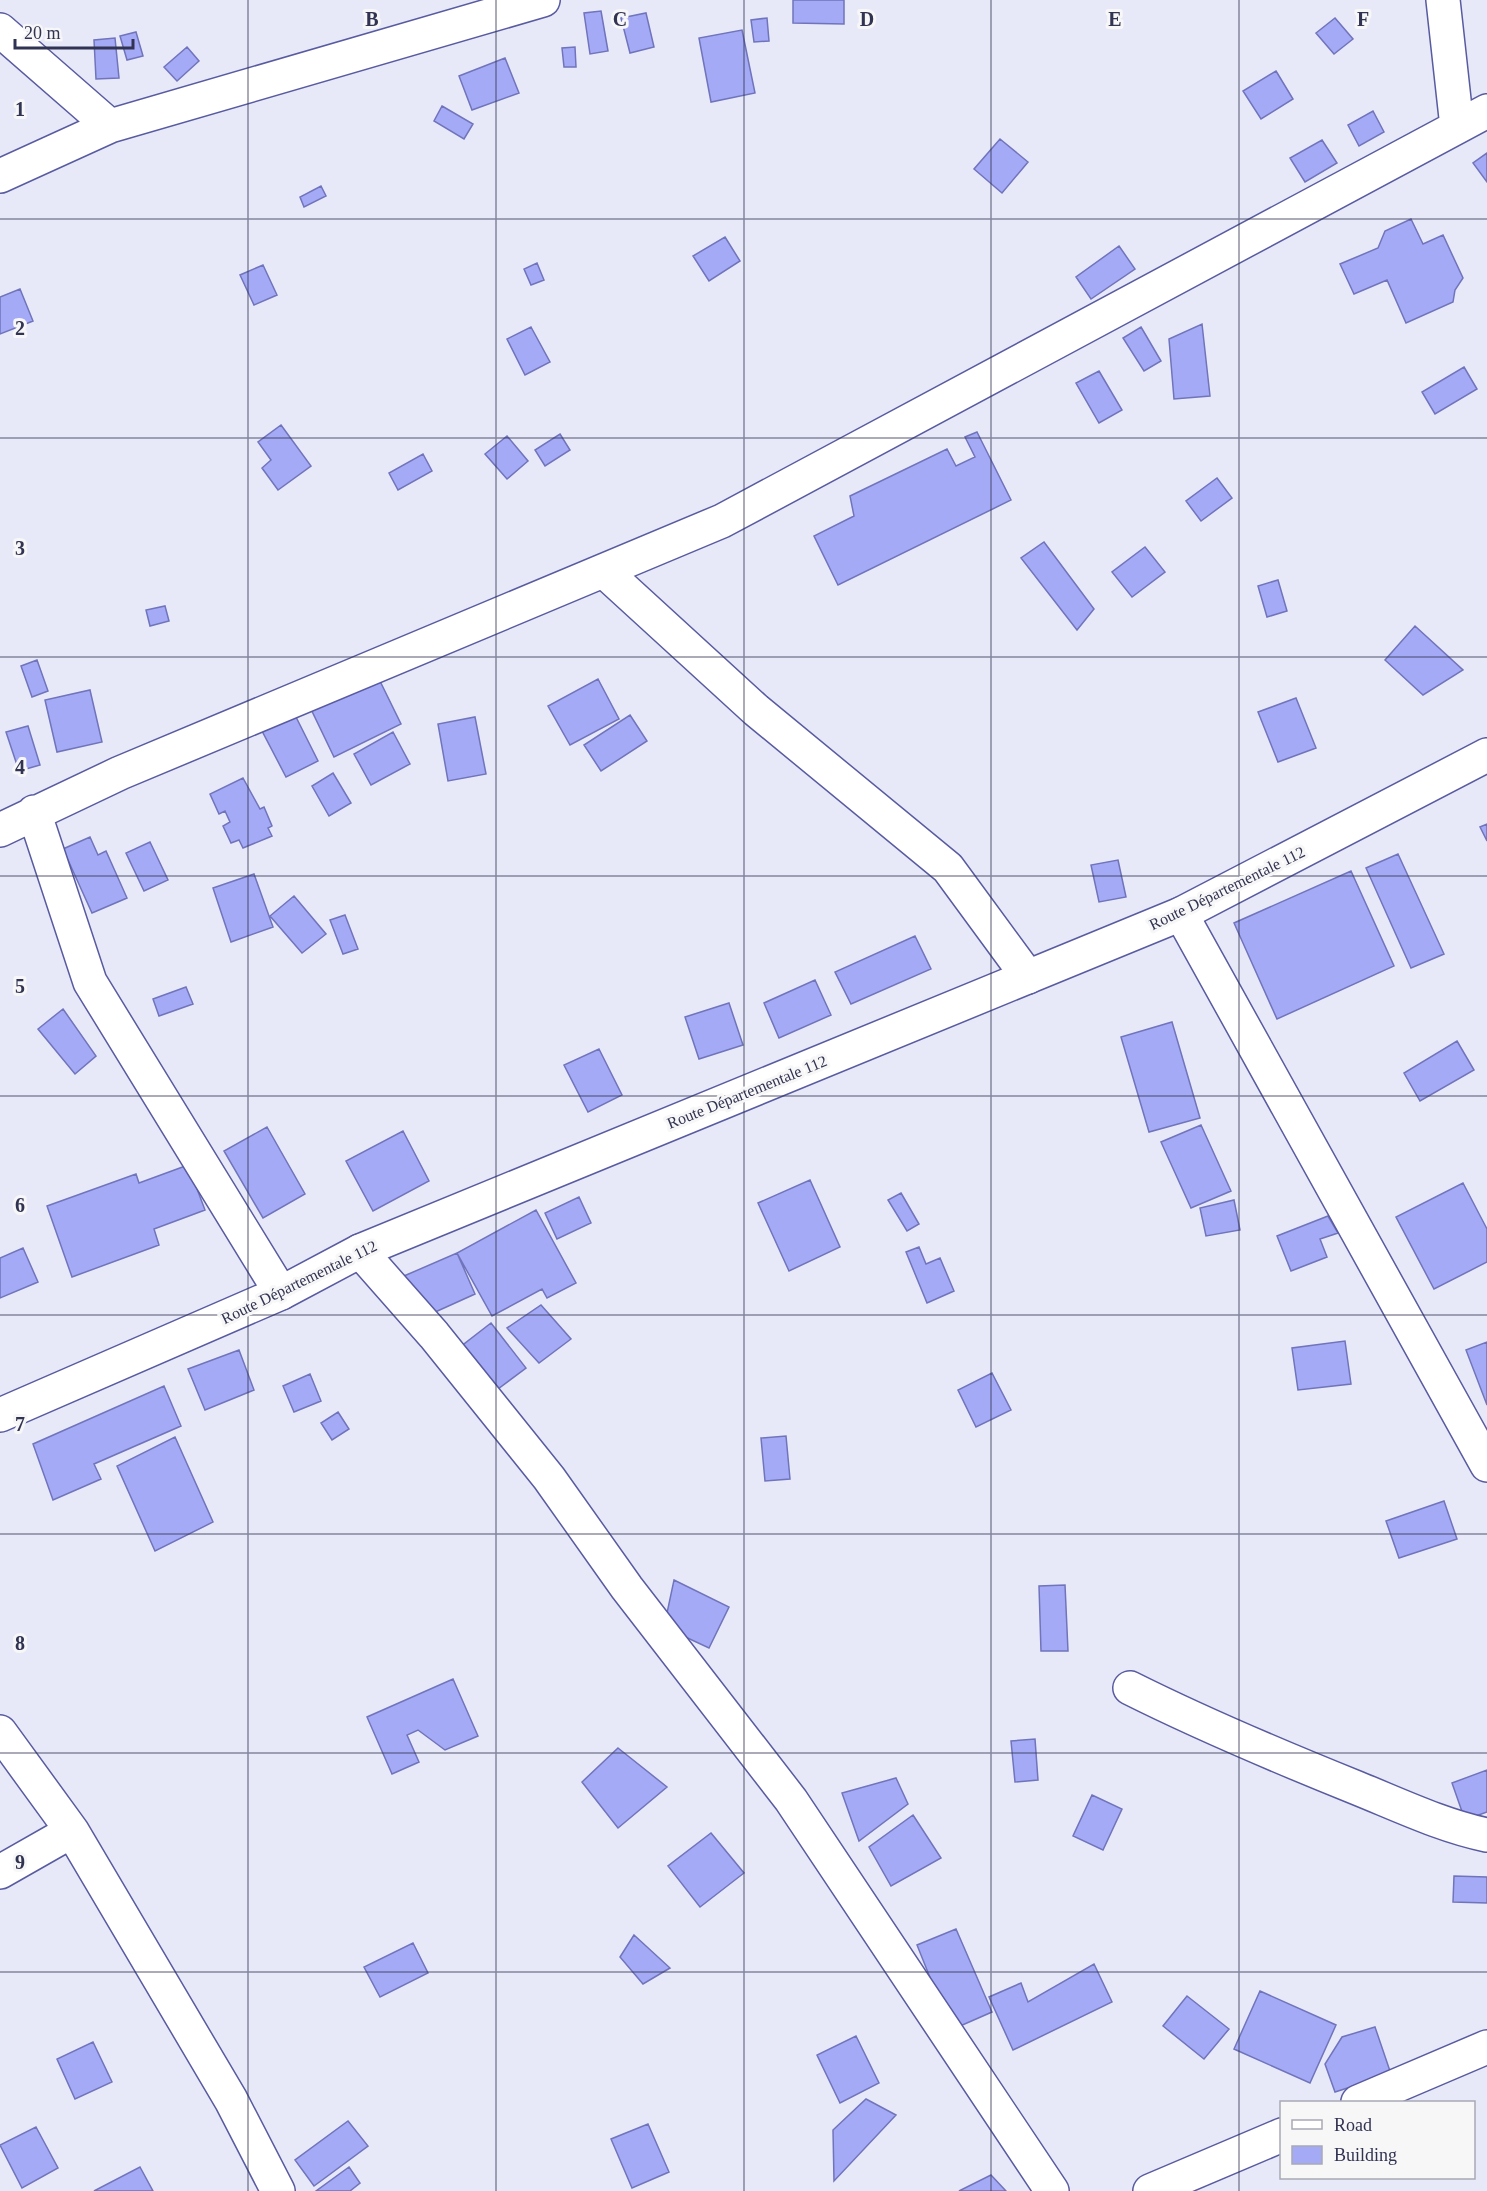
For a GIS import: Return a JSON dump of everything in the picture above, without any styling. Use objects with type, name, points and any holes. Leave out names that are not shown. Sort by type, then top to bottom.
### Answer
[{"type":"street","points":[[0,176],[110,126],[543,0]]},
{"type":"street","points":[[1443,0],[1457,126]]},
{"type":"street","points":[[0,30],[110,126]]},
{"type":"street","points":[[0,830],[34,812],[142,764],[723,521],[1487,111]]},
{"type":"street","points":[[604,571],[756,710],[948,868],[1028,977]]},
{"type":"street","name":"Route Départementale 112","points":[[0,1415],[281,1293],[360,1251],[1181,914],[1487,755]]},
{"type":"street","points":[[34,812],[90,982],[281,1293]]},
{"type":"street","points":[[1181,914],[1487,1465]]},
{"type":"street","points":[[360,1251],[434,1335],[549,1478],[627,1588],[791,1800],[1052,2191]]},
{"type":"street","points":[[1130,1688],[1196,1721],[1318,1772],[1443,1821],[1487,1835]]},
{"type":"street","points":[[0,1732],[72,1831],[231,2100],[278,2191]]},
{"type":"street","points":[[0,1872],[72,1831]]},
{"type":"street","points":[[1363,2101],[1487,2047]]},
{"type":"street","points":[[1150,2191],[1280,2135]]},
{"type":"building","points":[[793,0],[844,0],[844,24],[793,23]]},
{"type":"building","points":[[601,11],[608,51],[590,54],[584,13]]},
{"type":"building","points":[[646,13],[654,47],[630,53],[621,18]]},
{"type":"building","points":[[767,18],[769,41],[754,42],[751,20]]},
{"type":"building","points":[[1335,18],[1353,39],[1334,54],[1316,33]]},
{"type":"building","points":[[742,30],[755,93],[711,102],[699,38]]},
{"type":"building","points":[[136,32],[143,56],[127,60],[120,36]]},
{"type":"building","points":[[115,38],[119,78],[96,79],[94,40]]},
{"type":"building","points":[[187,47],[199,61],[177,81],[164,67]]},
{"type":"building","points":[[575,47],[576,67],[564,67],[562,48]]},
{"type":"building","points":[[505,58],[519,93],[472,110],[459,76]]},
{"type":"building","points":[[1276,71],[1293,99],[1261,119],[1243,91]]},
{"type":"building","points":[[442,106],[473,124],[464,139],[434,121]]},
{"type":"building","points":[[1373,111],[1384,132],[1359,146],[1348,125]]},
{"type":"building","points":[[1000,139],[1028,162],[1002,193],[974,169]]},
{"type":"building","points":[[1322,140],[1337,163],[1305,182],[1290,158]]},
{"type":"building","points":[[1487,153],[1487,182],[1473,163]]},
{"type":"building","points":[[321,186],[326,196],[304,207],[300,197]]},
{"type":"building","points":[[1411,219],[1423,244],[1443,235],[1463,278],[1455,290],[1453,302],[1406,323],[1387,280],[1354,294],[1340,264],[1378,248],[1385,231]]},
{"type":"building","points":[[725,237],[740,261],[709,281],[693,256]]},
{"type":"building","points":[[1119,246],[1135,269],[1091,299],[1076,277]]},
{"type":"building","points":[[537,263],[544,280],[531,285],[524,269]]},
{"type":"building","points":[[263,265],[277,295],[254,305],[240,275]]},
{"type":"building","points":[[20,289],[33,321],[0,334],[0,297]]},
{"type":"building","points":[[1202,324],[1210,396],[1174,399],[1169,339]]},
{"type":"building","points":[[531,327],[550,362],[525,375],[507,339]]},
{"type":"building","points":[[1141,327],[1161,361],[1144,371],[1123,338]]},
{"type":"building","points":[[1464,367],[1477,389],[1435,414],[1422,392]]},
{"type":"building","points":[[1099,371],[1122,410],[1099,423],[1076,383]]},
{"type":"building","points":[[281,425],[311,466],[278,490],[262,468],[271,460],[258,442]]},
{"type":"building","points":[[977,432],[1011,500],[838,585],[814,536],[854,516],[850,496],[947,449],[956,466],[975,457],[965,437]]},
{"type":"building","points":[[560,434],[570,450],[545,466],[535,450]]},
{"type":"building","points":[[507,436],[528,461],[507,479],[485,454]]},
{"type":"building","points":[[423,454],[432,471],[398,490],[389,473]]},
{"type":"building","points":[[1217,478],[1232,498],[1201,521],[1186,501]]},
{"type":"building","points":[[1044,542],[1094,609],[1077,630],[1021,558]]},
{"type":"building","points":[[1145,547],[1165,572],[1132,597],[1112,572]]},
{"type":"building","points":[[1278,580],[1287,611],[1267,617],[1258,586]]},
{"type":"building","points":[[165,606],[169,621],[150,626],[146,610]]},
{"type":"building","points":[[1415,626],[1463,670],[1423,695],[1385,660]]},
{"type":"building","points":[[37,660],[48,691],[32,697],[21,666]]},
{"type":"building","points":[[376,673],[401,724],[334,757],[309,705]]},
{"type":"building","points":[[598,679],[619,719],[570,745],[548,706]]},
{"type":"building","points":[[90,690],[102,742],[57,752],[45,700]]},
{"type":"building","points":[[1296,698],[1316,748],[1278,762],[1258,712]]},
{"type":"building","points":[[294,713],[318,761],[286,777],[261,729]]},
{"type":"building","points":[[630,715],[647,741],[601,771],[584,745]]},
{"type":"building","points":[[475,717],[486,774],[448,781],[438,724]]},
{"type":"building","points":[[28,726],[40,765],[19,771],[6,732]]},
{"type":"building","points":[[393,732],[410,764],[371,785],[354,754]]},
{"type":"building","points":[[333,773],[351,803],[329,816],[312,786]]},
{"type":"building","points":[[243,778],[260,809],[264,807],[272,826],[268,828],[272,836],[243,848],[239,840],[231,843],[223,826],[230,822],[225,811],[219,814],[210,794]]},
{"type":"building","points":[[1487,824],[1487,841],[1480,827]]},
{"type":"building","points":[[90,837],[98,855],[106,851],[127,898],[92,913],[63,849]]},
{"type":"building","points":[[150,842],[168,880],[144,891],[126,853]]},
{"type":"building","points":[[1398,854],[1444,954],[1411,968],[1366,868]]},
{"type":"building","points":[[1118,860],[1126,897],[1099,902],[1091,865]]},
{"type":"building","points":[[1351,871],[1394,966],[1277,1019],[1234,923]]},
{"type":"building","points":[[254,874],[273,927],[231,942],[213,888]]},
{"type":"building","points":[[294,896],[326,934],[302,953],[270,916]]},
{"type":"building","points":[[345,915],[358,949],[343,954],[330,920]]},
{"type":"building","points":[[915,936],[931,969],[851,1004],[835,972]]},
{"type":"building","points":[[815,980],[831,1015],[779,1038],[764,1003]]},
{"type":"building","points":[[186,987],[193,1004],[159,1016],[153,999]]},
{"type":"building","points":[[729,1003],[743,1045],[699,1059],[685,1017]]},
{"type":"building","points":[[63,1009],[96,1056],[75,1074],[38,1029]]},
{"type":"building","points":[[1172,1022],[1200,1118],[1149,1132],[1121,1037]]},
{"type":"building","points":[[1457,1041],[1474,1070],[1420,1101],[1404,1073]]},
{"type":"building","points":[[599,1049],[622,1095],[588,1112],[564,1065]]},
{"type":"building","points":[[1201,1125],[1231,1191],[1191,1208],[1161,1142]]},
{"type":"building","points":[[267,1127],[305,1194],[263,1218],[224,1151]]},
{"type":"building","points":[[403,1131],[429,1181],[373,1211],[346,1161]]},
{"type":"building","points":[[188,1165],[205,1210],[154,1229],[159,1245],[72,1277],[47,1206],[136,1174],[139,1183]]},
{"type":"building","points":[[810,1180],[840,1247],[789,1271],[758,1203]]},
{"type":"building","points":[[1463,1183],[1487,1229],[1487,1262],[1434,1289],[1396,1217]]},
{"type":"building","points":[[901,1193],[919,1224],[907,1231],[888,1200]]},
{"type":"building","points":[[579,1197],[591,1223],[557,1239],[545,1213]]},
{"type":"building","points":[[1234,1200],[1240,1230],[1206,1236],[1200,1208]]},
{"type":"building","points":[[536,1210],[576,1283],[547,1298],[542,1289],[492,1316],[457,1253]]},
{"type":"building","points":[[1328,1216],[1338,1233],[1320,1239],[1327,1257],[1291,1271],[1277,1236]]},
{"type":"building","points":[[919,1247],[926,1264],[940,1258],[954,1291],[927,1303],[906,1252]]},
{"type":"building","points":[[23,1248],[38,1282],[0,1298],[0,1258]]},
{"type":"building","points":[[457,1253],[475,1294],[422,1318],[404,1276]]},
{"type":"building","points":[[541,1305],[571,1339],[539,1363],[507,1328]]},
{"type":"building","points":[[491,1323],[526,1368],[490,1395],[455,1351]]},
{"type":"building","points":[[1345,1341],[1351,1384],[1298,1390],[1292,1348]]},
{"type":"building","points":[[1487,1342],[1487,1405],[1466,1350]]},
{"type":"building","points":[[239,1350],[254,1390],[205,1410],[188,1369]]},
{"type":"building","points":[[992,1373],[1011,1410],[976,1427],[958,1390]]},
{"type":"building","points":[[310,1374],[321,1401],[294,1412],[283,1386]]},
{"type":"building","points":[[164,1386],[181,1426],[94,1464],[101,1479],[53,1500],[33,1444]]},
{"type":"building","points":[[338,1412],[349,1429],[332,1440],[321,1423]]},
{"type":"building","points":[[786,1436],[790,1479],[765,1481],[761,1438]]},
{"type":"building","points":[[175,1437],[213,1522],[155,1551],[117,1466]]},
{"type":"building","points":[[1444,1501],[1457,1539],[1399,1558],[1386,1521]]},
{"type":"building","points":[[674,1580],[729,1607],[709,1648],[664,1627]]},
{"type":"building","points":[[1065,1585],[1068,1651],[1041,1651],[1039,1586]]},
{"type":"building","points":[[453,1679],[478,1736],[445,1750],[418,1730],[407,1735],[419,1762],[392,1774],[367,1717]]},
{"type":"building","points":[[1035,1739],[1038,1780],[1015,1782],[1011,1741]]},
{"type":"building","points":[[618,1748],[667,1787],[618,1828],[582,1782]]},
{"type":"building","points":[[1487,1770],[1487,1812],[1465,1820],[1452,1783]]},
{"type":"building","points":[[896,1778],[908,1804],[859,1841],[842,1793]]},
{"type":"building","points":[[1092,1795],[1122,1809],[1103,1850],[1073,1836]]},
{"type":"building","points":[[913,1815],[941,1858],[891,1886],[869,1847]]},
{"type":"building","points":[[711,1833],[744,1873],[700,1907],[668,1866]]},
{"type":"building","points":[[1454,1876],[1487,1877],[1487,1903],[1453,1902]]},
{"type":"building","points":[[956,1929],[992,2012],[951,2030],[917,1945]]},
{"type":"building","points":[[634,1935],[670,1968],[643,1984],[620,1957]]},
{"type":"building","points":[[413,1943],[428,1973],[380,1997],[364,1967]]},
{"type":"building","points":[[1094,1964],[1112,2002],[1013,2050],[989,1997],[1021,1983],[1028,2002]]},
{"type":"building","points":[[1260,1991],[1336,2025],[1310,2083],[1234,2049]]},
{"type":"building","points":[[1187,1996],[1229,2029],[1204,2059],[1163,2026]]},
{"type":"building","points":[[1375,2027],[1391,2074],[1335,2092],[1325,2064],[1342,2037]]},
{"type":"building","points":[[856,2036],[879,2083],[840,2103],[817,2055]]},
{"type":"building","points":[[93,2042],[112,2082],[75,2099],[57,2059]]},
{"type":"building","points":[[866,2099],[896,2115],[834,2181],[833,2130]]},
{"type":"building","points":[[348,2121],[368,2146],[314,2186],[295,2160]]},
{"type":"building","points":[[648,2124],[669,2172],[632,2188],[611,2139]]},
{"type":"building","points":[[36,2127],[58,2168],[22,2188],[0,2145]]},
{"type":"building","points":[[140,2167],[153,2191],[94,2191]]},
{"type":"building","points":[[349,2167],[360,2183],[350,2191],[316,2191]]},
{"type":"building","points":[[991,2175],[1006,2191],[959,2191]]}]
